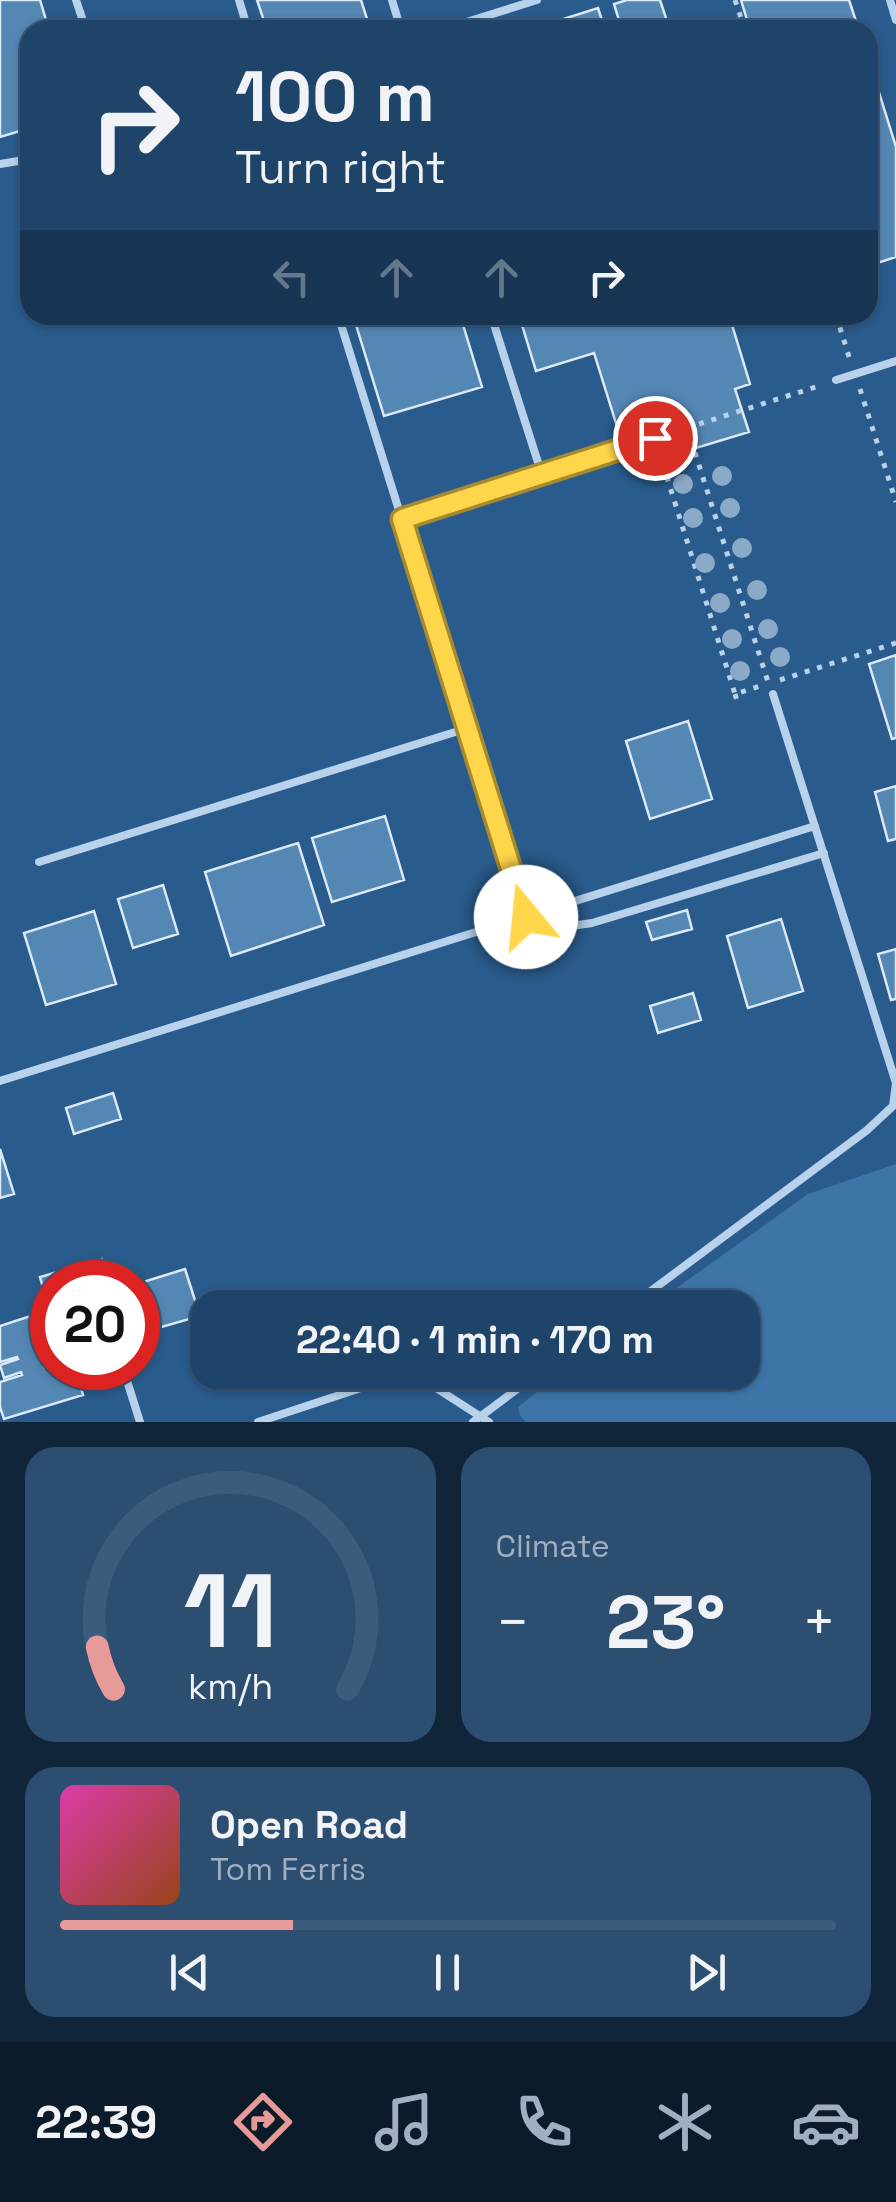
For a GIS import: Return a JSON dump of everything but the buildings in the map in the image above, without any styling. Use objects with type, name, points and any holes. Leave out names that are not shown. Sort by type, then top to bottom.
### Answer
[{"type":"lane","points":[[473,20],[537,0]]},
{"type":"lane","points":[[890,0],[896,20]]},
{"type":"lane","points":[[341,325],[526,917]]},
{"type":"lane","points":[[494,325],[542,475]]},
{"type":"lane","points":[[836,380],[896,361]]},
{"type":"lane","points":[[402,519],[686,428]]},
{"type":"lane","points":[[653,1290],[892,1115],[896,1083],[772,694]]},
{"type":"lane","points":[[39,862],[468,728]]},
{"type":"lane","points":[[0,1081],[814,826]]},
{"type":"lane","points":[[526,917],[571,926],[592,923],[824,853]]},
{"type":"lane","points":[[258,1422],[385,1380],[416,1375],[481,1420],[518,1390]]},
{"type":"lane","points":[[130,1390],[140,1422]]},
{"type":"path","points":[[839,325],[896,502]]},
{"type":"path","points":[[772,694],[686,428],[836,380]]},
{"type":"path","points":[[655,438],[738,705]]},
{"type":"path","points":[[735,694],[896,643]]},
{"type":"shaded area","points":[[896,1164],[896,1422],[526,1422],[520,1416],[518,1407],[540,1390],[760,1390],[760,1290],[674,1290],[808,1194]]},
{"type":"route","points":[[526,917],[402,519],[655,438]]}]
